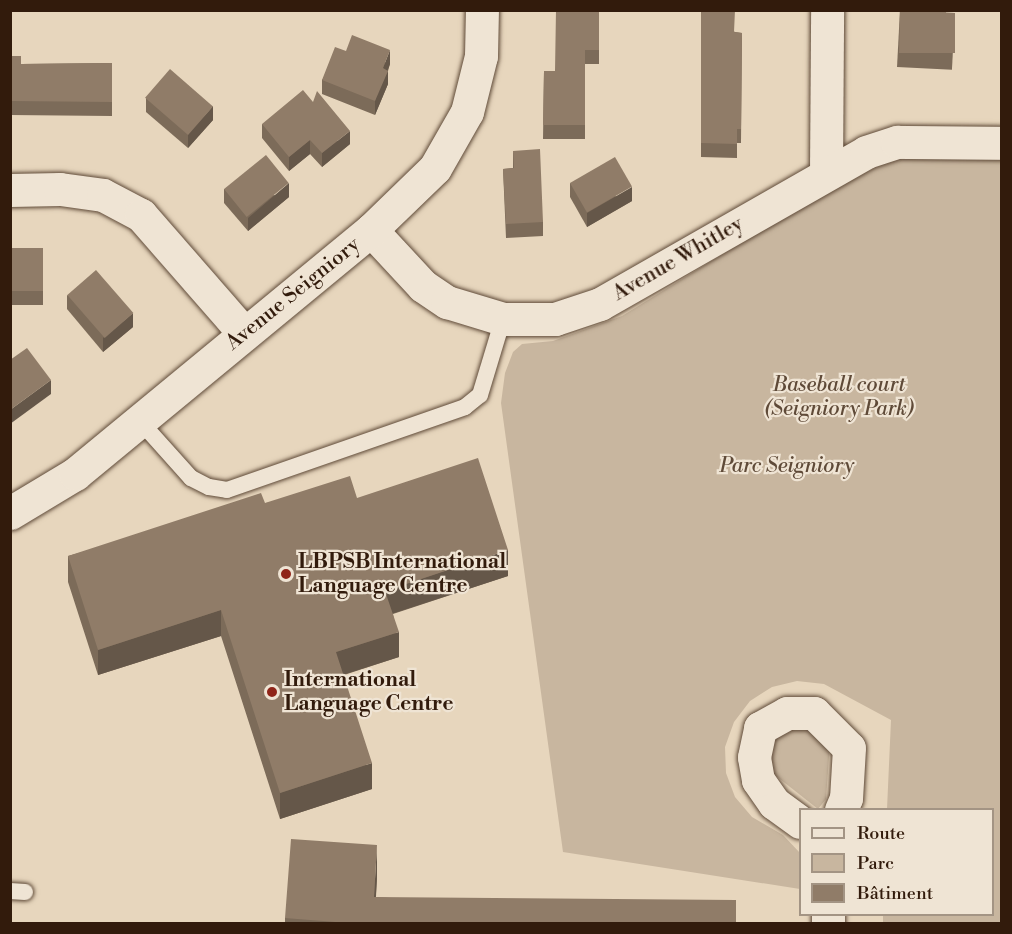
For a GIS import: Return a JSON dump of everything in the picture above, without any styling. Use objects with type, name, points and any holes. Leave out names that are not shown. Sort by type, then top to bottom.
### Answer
[{"type":"street","name":"Avenue Seigniory","points":[[10,513],[75,474],[371,230],[435,168],[467,112],[482,56],[482,10]]},
{"type":"street","points":[[826,172],[827,10]]},
{"type":"street","name":"Avenue Whitley","points":[[371,230],[423,286],[439,296],[503,319],[555,319],[600,304],[826,172],[897,142],[1002,143]]},
{"type":"street","points":[[10,190],[60,189],[103,195],[141,215],[244,333]]},
{"type":"street","points":[[799,821],[774,803],[758,780],[754,757],[760,728],[787,712],[814,713],[849,748],[846,798],[843,808]]},
{"type":"lane","points":[[139,420],[191,478],[210,488],[227,490],[465,407],[480,395],[503,319]]},
{"type":"green space","name":"Parc Seigniory","points":[[904,154],[1001,159],[1001,923],[883,923],[883,916],[994,916],[994,808],[887,808],[891,720],[824,684],[797,681],[772,687],[750,701],[734,722],[725,747],[726,773],[735,797],[752,817],[783,835],[799,852],[799,889],[563,852],[501,403],[505,373],[513,352],[522,344],[553,341],[622,316],[819,195]]},
{"type":"green space","points":[[808,724],[830,743],[826,799],[819,808],[771,772],[770,752],[781,729]]},
{"type":"building","points":[[556,10],[599,10],[599,50],[585,50],[585,125],[543,125],[544,71],[555,71]]},
{"type":"building","points":[[701,10],[735,10],[734,32],[742,33],[741,129],[737,129],[737,144],[701,143]]},
{"type":"building","points":[[900,10],[946,10],[946,13],[955,13],[955,53],[899,53]]},
{"type":"building","points":[[352,35],[390,50],[383,68],[388,71],[375,101],[322,80],[335,47],[346,51]]},
{"type":"building","points":[[10,56],[21,56],[21,64],[112,63],[112,102],[10,101]]},
{"type":"building","points":[[170,69],[213,106],[188,135],[145,98]]},
{"type":"building","points":[[303,90],[313,102],[317,91],[350,131],[322,153],[310,140],[289,157],[262,124]]},
{"type":"building","points":[[540,149],[543,222],[506,224],[503,169],[514,168],[513,151]]},
{"type":"building","points":[[266,155],[289,183],[247,217],[224,189]]},
{"type":"building","points":[[615,157],[632,186],[587,212],[570,183]]},
{"type":"building","points":[[10,248],[43,248],[43,291],[10,291]]},
{"type":"building","points":[[96,270],[133,313],[105,338],[67,295]]},
{"type":"building","points":[[27,348],[51,380],[10,410],[10,360]]},
{"type":"building","points":[[478,458],[508,550],[385,591],[399,632],[336,652],[372,763],[280,793],[221,610],[98,650],[68,556],[261,493],[265,503],[350,476],[357,498]]},
{"type":"building","points":[[291,839],[377,845],[374,897],[736,900],[736,924],[361,924],[285,918]]},
{"type":"place","name":"LBPSB International Language Centre","points":[[286,574]]},
{"type":"place","name":"International Language Centre","points":[[272,692]]},
{"type":"park label","name":"Baseball court (Seigniory Park)","points":[[839,397]]}]
